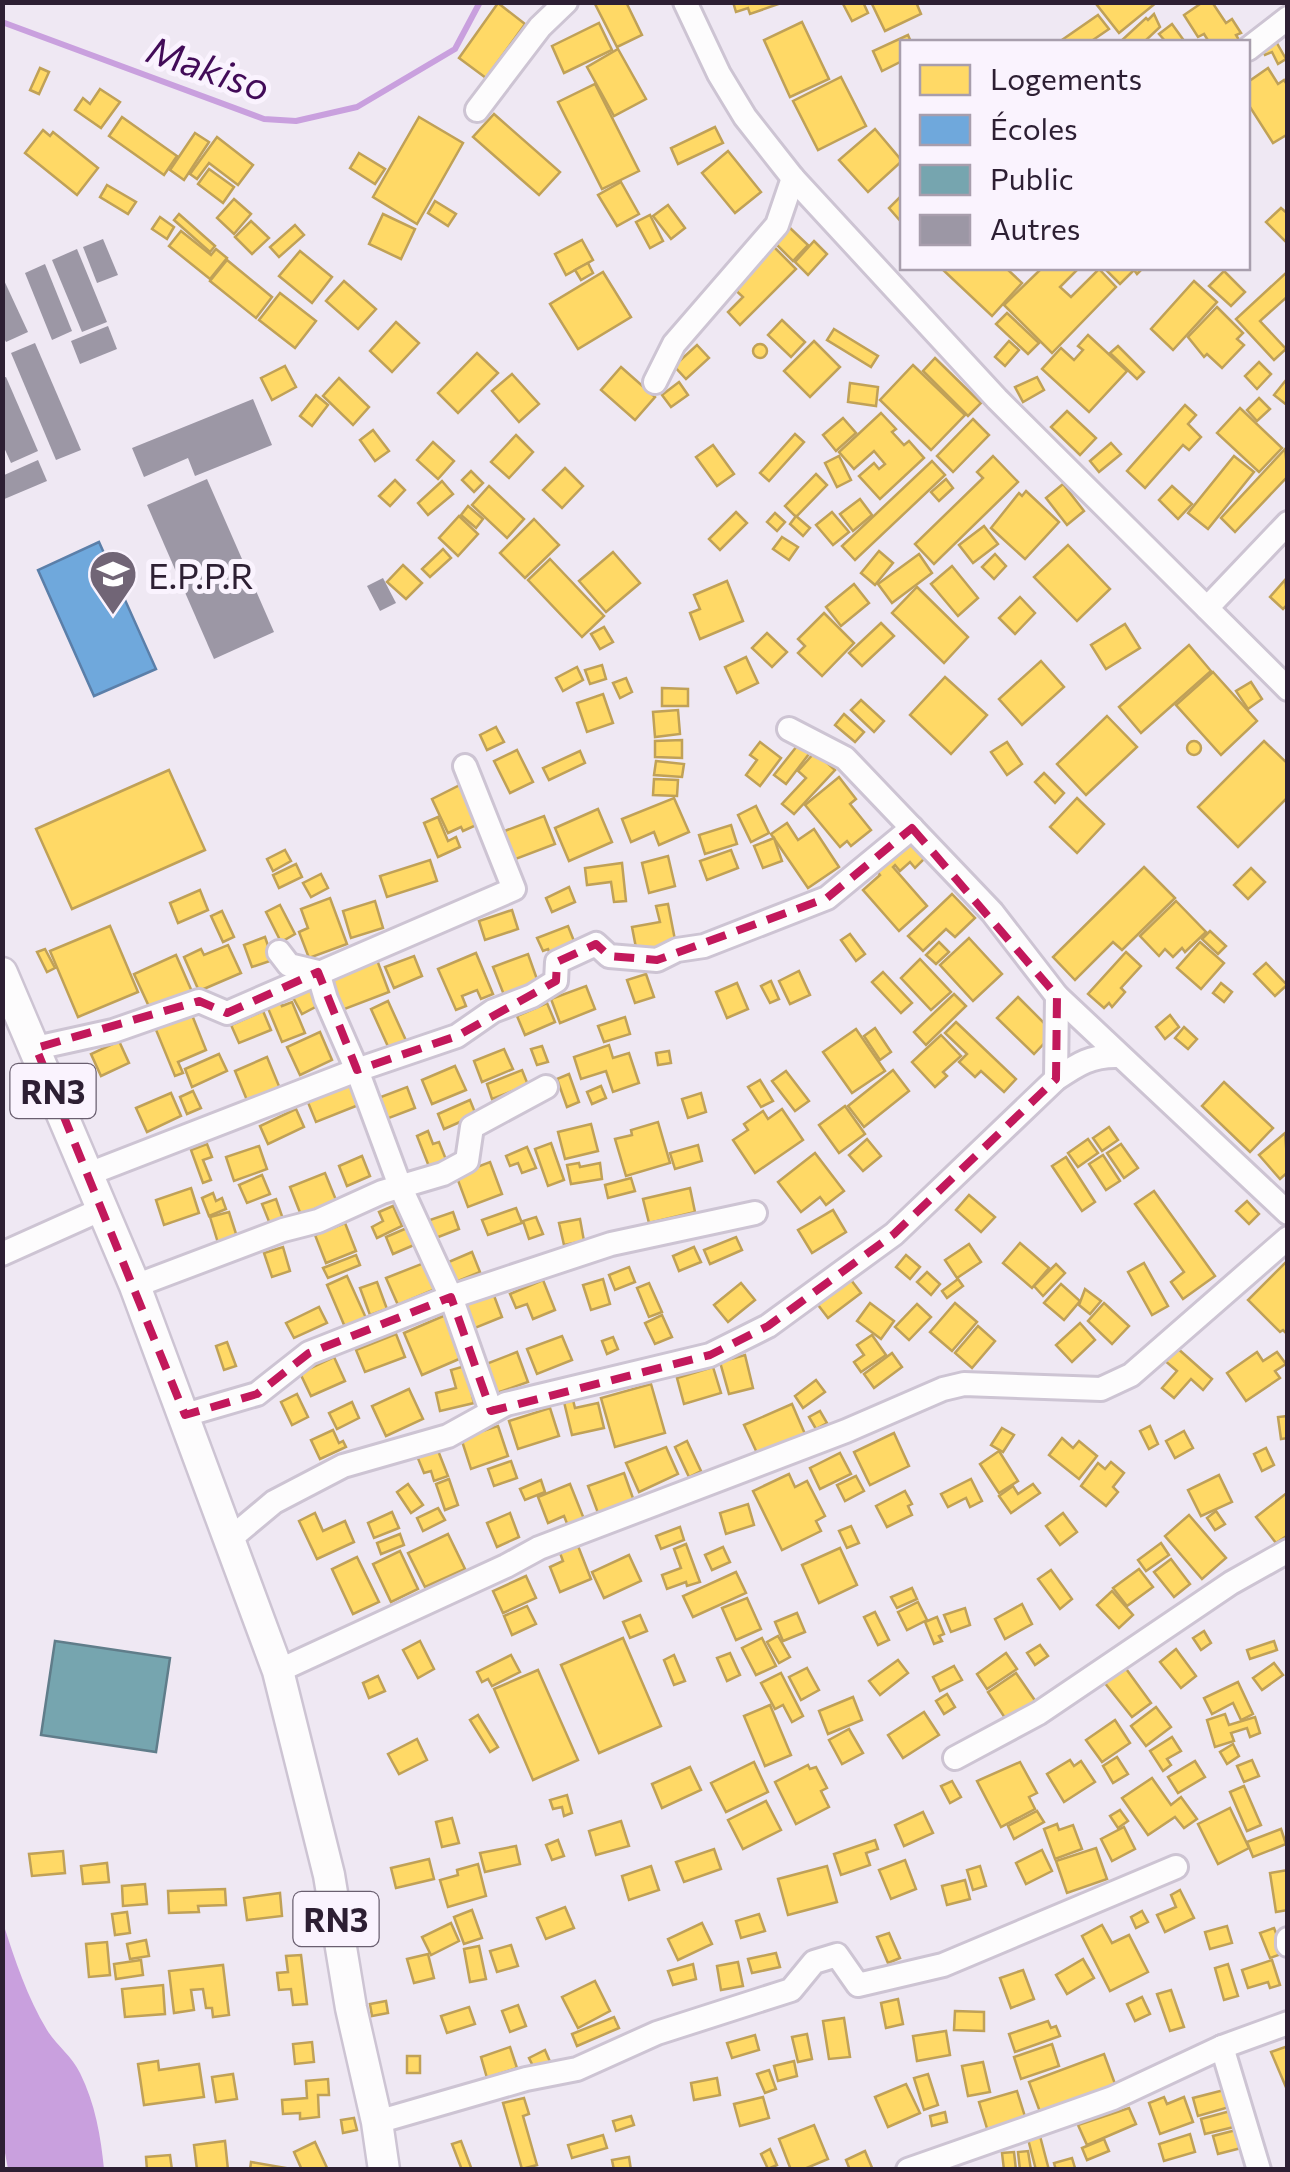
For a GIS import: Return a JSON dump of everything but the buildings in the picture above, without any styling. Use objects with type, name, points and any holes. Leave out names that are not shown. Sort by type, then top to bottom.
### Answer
[{"type":"highway","name":"RN3","points":[[2,973],[135,1286],[278,1671],[329,1875],[384,2170]]},
{"type":"street","points":[[476,110],[540,27],[566,2]]},
{"type":"street","points":[[685,2],[719,74],[745,117],[793,178],[997,399],[1288,689]]},
{"type":"street","points":[[1250,47],[1288,18]]},
{"type":"street","points":[[654,382],[674,344],[777,225],[793,178]]},
{"type":"street","points":[[1207,608],[1288,523]]},
{"type":"street","points":[[790,730],[845,758],[992,912],[1057,996],[1288,1213]]},
{"type":"street","points":[[36,1048],[113,1031],[199,1001],[227,1014],[514,889],[465,766]]},
{"type":"street","points":[[86,1175],[456,1036],[493,1011],[532,996],[556,981],[557,962],[596,944],[609,956],[656,960],[677,950],[704,946],[827,898],[912,828]]},
{"type":"street","points":[[279,952],[289,965],[318,972]]},
{"type":"street","points":[[318,972],[400,1186],[451,1297],[491,1410]]},
{"type":"street","points":[[1056,1079],[1057,996]]},
{"type":"street","points":[[230,1538],[274,1502],[344,1466],[448,1436],[506,1404],[710,1355],[740,1342],[894,1234],[1056,1079],[1084,1060],[1120,1056]]},
{"type":"street","points":[[135,1286],[400,1186],[443,1174],[467,1161],[472,1126],[546,1087]]},
{"type":"street","points":[[2,1254],[100,1210]]},
{"type":"street","points":[[186,1415],[257,1394],[309,1352],[451,1297],[611,1244],[755,1214]]},
{"type":"street","points":[[278,1671],[539,1548],[846,1431],[944,1389],[964,1384],[1100,1389],[1117,1383],[1288,1238]]},
{"type":"street","points":[[954,1758],[1039,1712],[1231,1582],[1288,1551]]},
{"type":"street","points":[[377,2122],[526,2079],[577,2070],[657,2033],[792,1990],[814,1962],[838,1955],[858,1985],[943,1965],[1176,1867]]},
{"type":"street","points":[[908,2170],[1113,2098],[1222,2047],[1288,2023]]},
{"type":"street","points":[[1222,2047],[1260,2170]]},
{"type":"highlighted area","points":[[912,828],[1057,996],[1056,1079],[894,1234],[768,1326],[710,1355],[491,1411],[451,1297],[309,1353],[257,1394],[185,1415],[36,1048],[199,1001],[227,1013],[318,972],[357,1070],[457,1036],[556,981],[557,962],[596,944],[609,956],[657,960],[827,898]]},
{"type":"shaded area","points":[[3,1923],[40,2017],[85,2084],[104,2169],[8,2169],[2,2137]]},
{"type":"waterway","name":"Makiso","points":[[2,22],[264,119],[296,121],[357,107],[455,49],[480,2]]},
{"type":"place","name":"E.P.P.R","points":[[113,616]]}]
